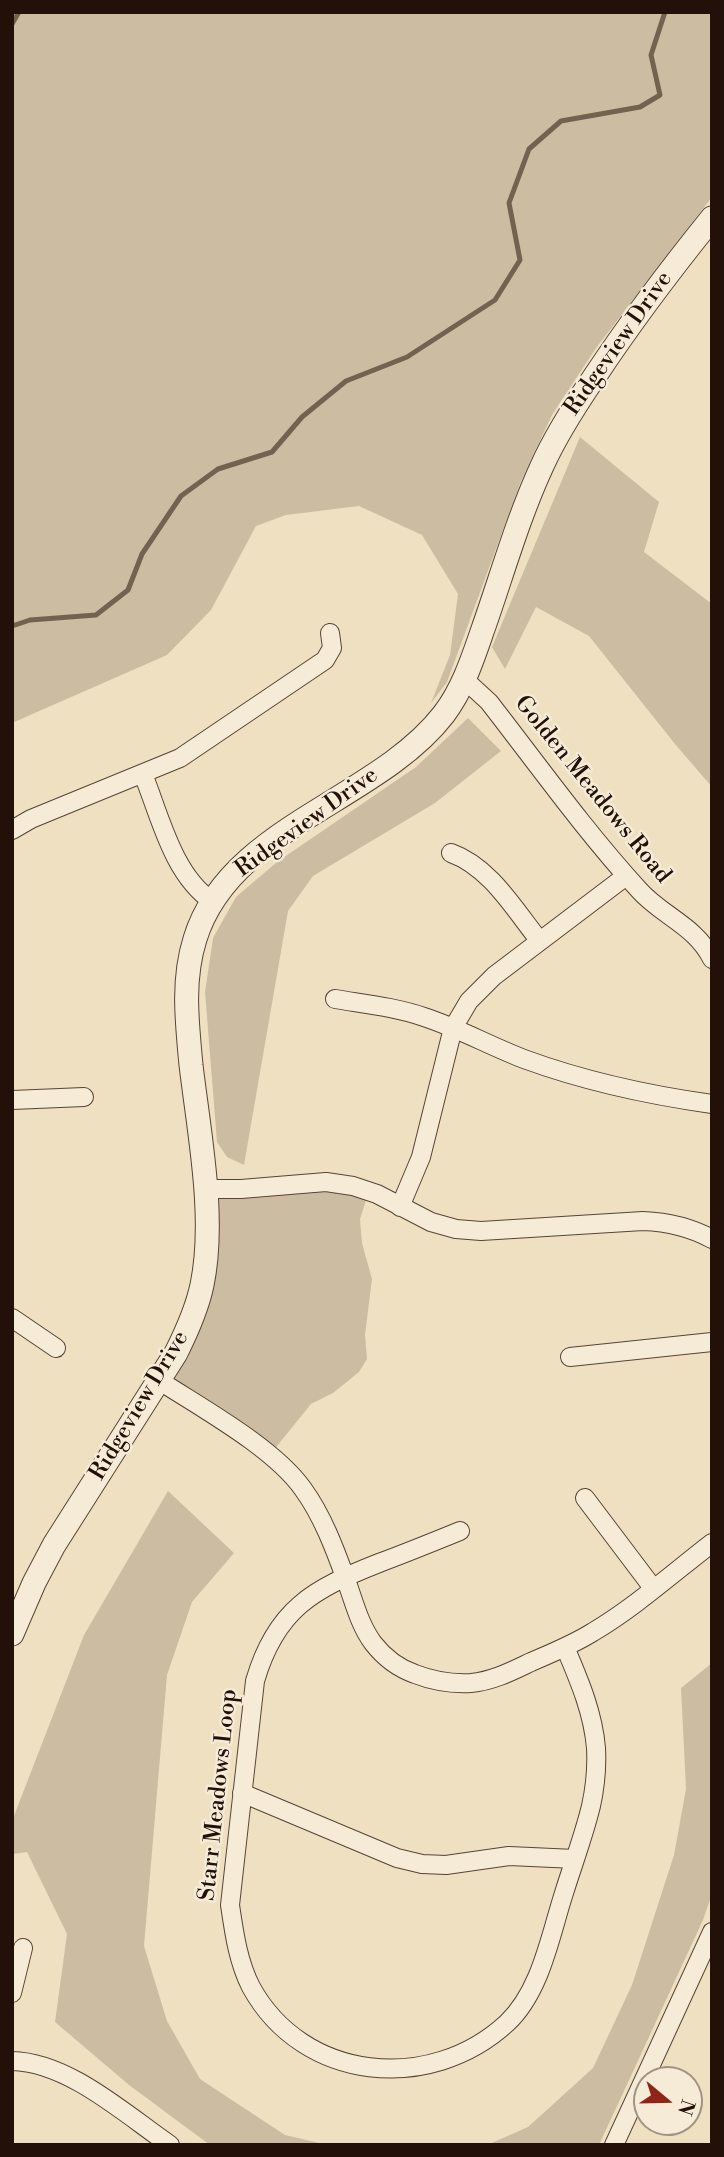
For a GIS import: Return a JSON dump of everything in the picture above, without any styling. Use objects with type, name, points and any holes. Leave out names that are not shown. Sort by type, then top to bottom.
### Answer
[{"type":"street","name":"Ridgeview Drive","points":[[12,1634],[43,1564],[160,1381],[188,1330],[202,1287],[206,1251],[204,1189],[187,1028],[186,988],[195,936],[212,901],[233,876],[260,851],[378,771],[423,736],[446,712],[464,679],[537,477],[553,442],[635,316],[712,218]]},
{"type":"street","points":[[12,830],[31,819],[143,774],[195,749],[325,660],[332,648],[330,633]]},
{"type":"street","name":"Golden Meadows Road","points":[[464,679],[489,702],[626,876],[656,907],[701,939],[712,958]]},
{"type":"street","points":[[143,774],[180,867],[192,884],[212,901]]},
{"type":"street","points":[[451,853],[466,859],[487,876],[539,940]]},
{"type":"street","points":[[400,1207],[421,1157],[453,1028],[469,1000],[539,940],[626,876]]},
{"type":"street","points":[[335,999],[426,1017],[521,1058],[559,1070],[636,1090],[712,1104]]},
{"type":"street","points":[[12,1100],[84,1097]]},
{"type":"street","points":[[204,1189],[241,1189],[326,1182],[369,1191],[432,1222],[456,1229],[481,1231],[643,1221],[666,1222],[687,1227],[712,1239]]},
{"type":"street","points":[[12,1318],[56,1348]]},
{"type":"street","points":[[570,1357],[712,1342]]},
{"type":"street","points":[[160,1381],[263,1449],[286,1468],[303,1488],[316,1511],[363,1627],[374,1645],[407,1671],[428,1679],[462,1683],[496,1678],[565,1647],[593,1632],[712,1543]]},
{"type":"street","points":[[585,1498],[653,1588]]},
{"type":"street","name":"Starr Meadows Loop","points":[[460,1531],[324,1587],[304,1600],[287,1617],[261,1659],[255,1681],[230,1905],[234,1934],[250,1985],[277,2023],[313,2048],[356,2066],[387,2070],[411,2069],[442,2062],[467,2051],[508,2021],[521,2006],[532,1987],[575,1859],[591,1805],[596,1775],[592,1721],[584,1692],[565,1647]]},
{"type":"street","points":[[242,1793],[397,1858],[422,1864],[446,1865],[509,1856],[575,1859]]},
{"type":"street","points":[[614,2145],[712,1932]]},
{"type":"street","points":[[12,1993],[23,1948]]},
{"type":"street","points":[[12,2061],[47,2066],[68,2075],[170,2145]]},
{"type":"shaded area","points":[[12,12],[712,12],[712,197],[596,348],[552,415],[521,481],[447,682],[431,703],[450,655],[458,594],[422,535],[359,506],[286,515],[256,526],[211,610],[167,655],[12,723]]},
{"type":"shaded area","points":[[580,437],[659,502],[644,552],[712,604],[712,787],[589,636],[536,607],[505,669],[492,647]]},
{"type":"shaded area","points":[[468,718],[501,751],[435,803],[313,876],[288,911],[244,1165],[227,1157],[217,1142],[205,992],[213,938],[236,897],[277,862],[416,767]]},
{"type":"shaded area","points":[[204,1189],[369,1191],[360,1219],[362,1243],[372,1279],[365,1335],[367,1359],[359,1372],[333,1393],[311,1404],[273,1451],[160,1381],[188,1330]]},
{"type":"shaded area","points":[[168,1491],[234,1553],[192,1602],[167,1675],[144,1946],[167,2021],[200,2079],[285,2135],[328,2145],[210,2145],[129,2085],[55,2022],[67,1934],[27,1852],[12,1854],[12,1821],[84,1635]]},
{"type":"shaded area","points":[[712,1663],[712,1894],[703,1920],[636,2066],[633,2066],[633,2071],[599,2145],[487,2145],[528,2127],[593,2068],[632,1985],[674,1855],[686,1789],[681,1688]]},
{"type":"waterway","points":[[12,24],[19,12]]},
{"type":"waterway","points":[[12,626],[30,620],[96,615],[128,590],[142,554],[181,496],[218,469],[272,452],[302,417],[346,381],[407,357],[495,300],[520,260],[509,203],[529,149],[561,121],[640,107],[660,95],[651,55],[665,12]]}]
